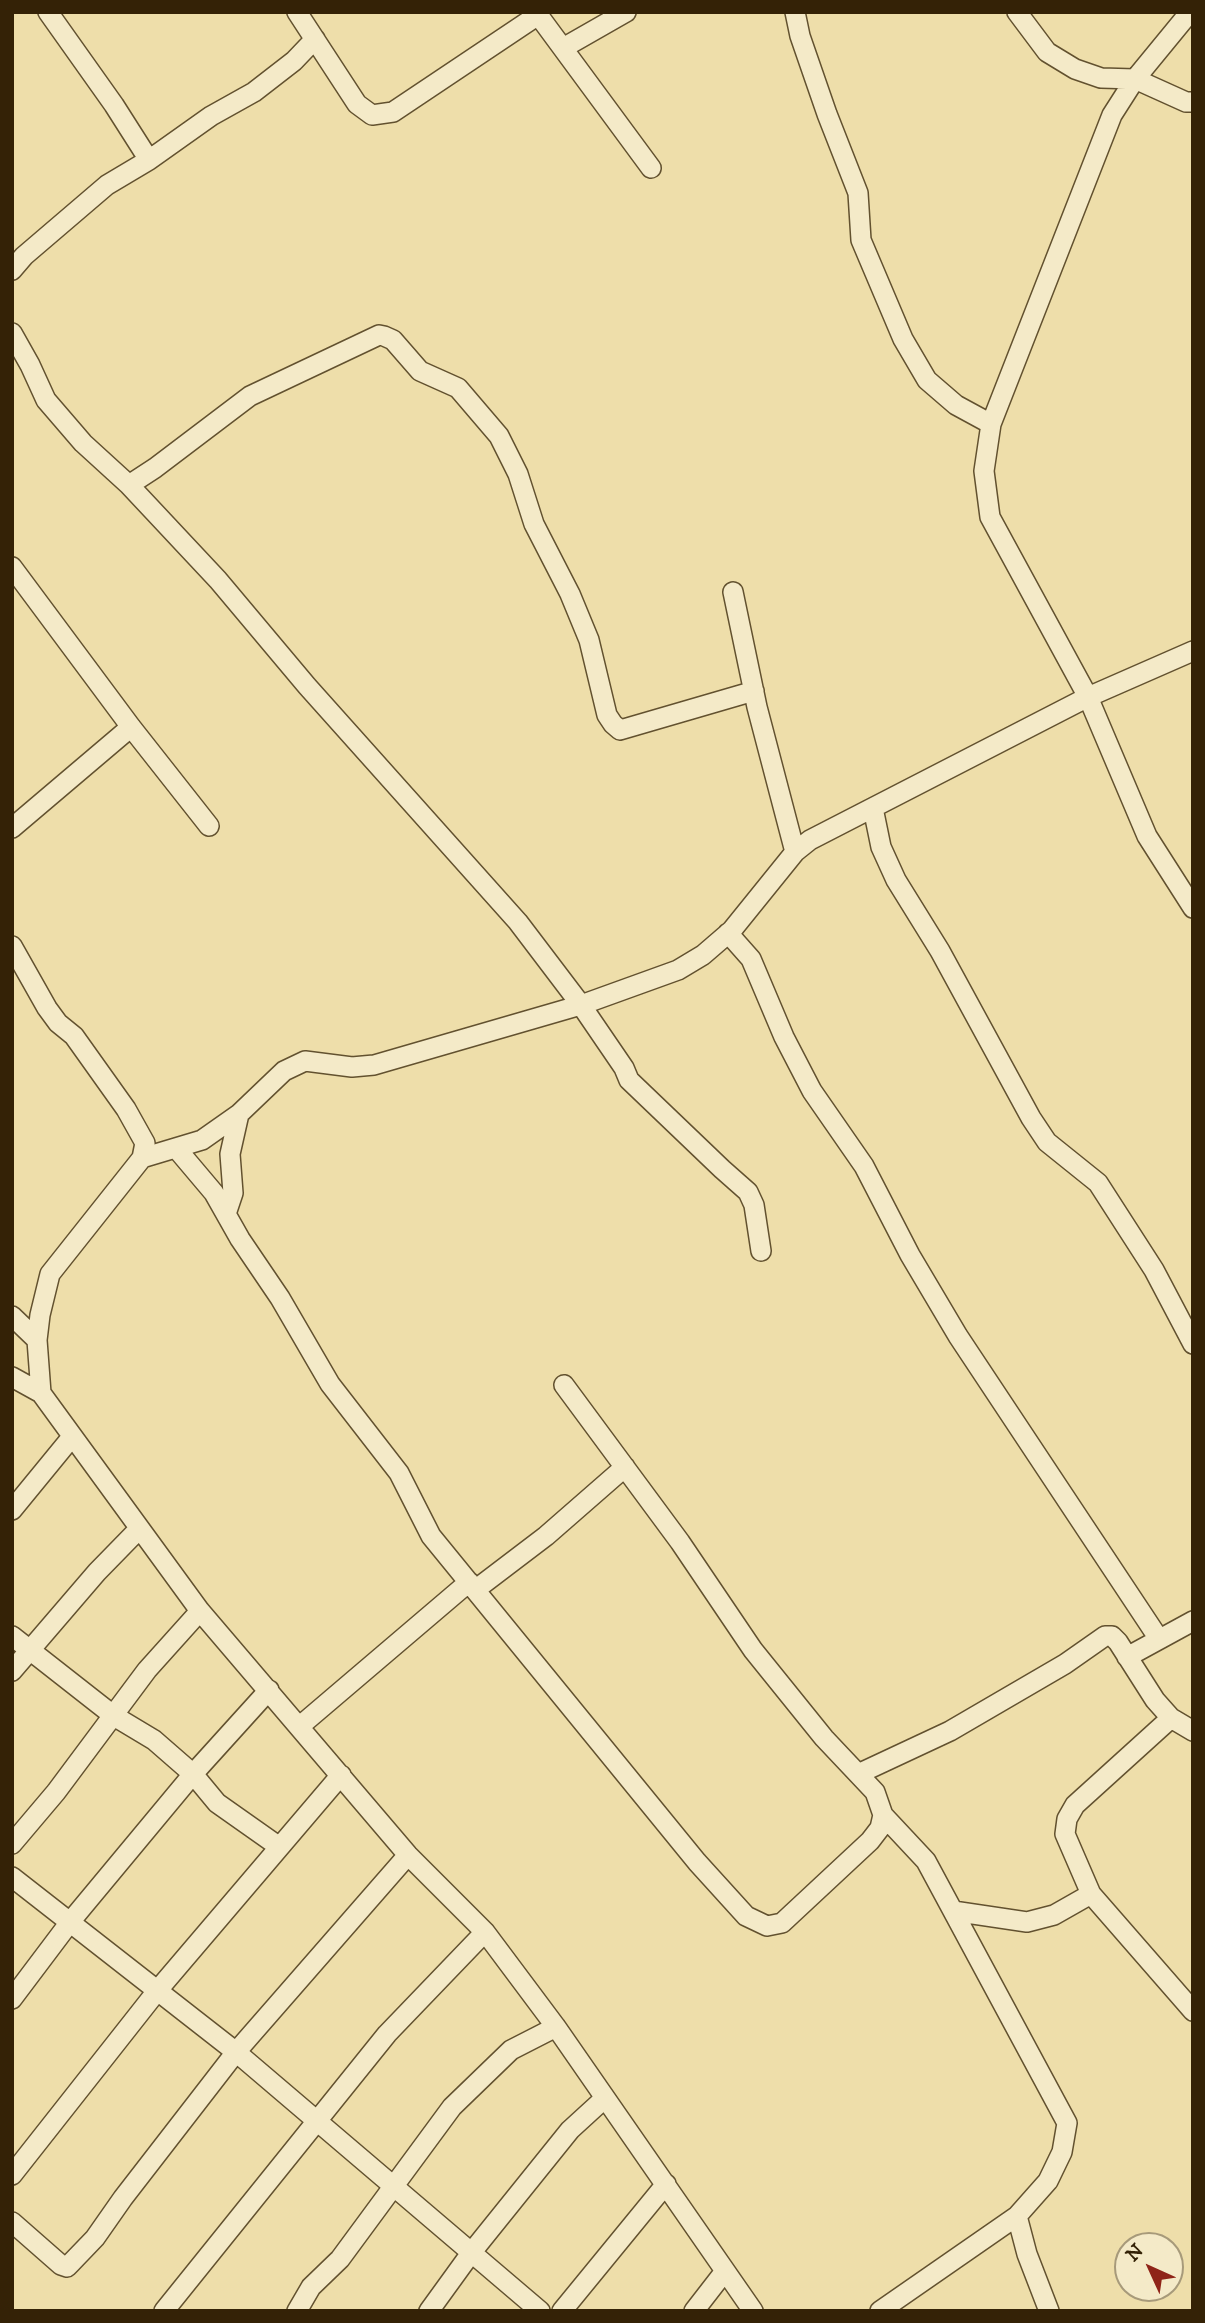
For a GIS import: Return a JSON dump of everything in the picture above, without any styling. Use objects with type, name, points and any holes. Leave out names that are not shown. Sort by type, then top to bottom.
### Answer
[{"type":"street","points":[[48,12],[149,160]]},
{"type":"street","points":[[297,12],[357,104],[372,115],[393,111],[537,13],[651,169]]},
{"type":"street","points":[[563,48],[626,12]]},
{"type":"street","points":[[794,12],[827,114],[858,193],[861,240],[903,339],[928,380],[956,405],[991,424]]},
{"type":"street","points":[[1017,12],[1047,52],[1074,69],[1101,78],[1135,79],[1186,102],[1193,102]]},
{"type":"street","points":[[1189,12],[1135,79],[1112,115],[991,424],[984,471],[990,517],[1088,697],[1147,836],[1193,908]]},
{"type":"street","points":[[12,270],[24,256],[107,185],[149,160],[211,116],[254,92],[294,61],[315,39]]},
{"type":"street","points":[[12,334],[46,400],[83,443],[129,485],[218,580],[315,695],[518,922],[581,1005],[624,1068],[629,1080],[748,1192],[754,1205],[761,1251]]},
{"type":"street","points":[[129,485],[250,396],[379,335],[384,336],[393,340],[420,371],[458,388],[499,436],[518,474],[538,534],[589,640],[607,715],[613,724],[621,730],[754,691]]},
{"type":"street","points":[[12,567],[131,727],[209,826]]},
{"type":"street","points":[[733,592],[754,691],[795,852]]},
{"type":"street","points":[[142,1158],[202,1140],[239,1114],[284,1071],[304,1061],[352,1067],[374,1065],[581,1005],[678,970],[703,955],[728,933],[795,852],[810,840],[1088,697],[1193,651]]},
{"type":"street","points":[[12,828],[131,727]]},
{"type":"street","points":[[873,808],[881,847],[896,880],[940,951],[1031,1118],[1047,1142],[1098,1184],[1154,1270],[1193,1344]]},
{"type":"street","points":[[728,933],[751,959],[784,1037],[812,1091],[864,1166],[899,1235],[958,1336],[1159,1639]]},
{"type":"street","points":[[12,946],[47,1008],[58,1023],[74,1036],[125,1109],[145,1143],[142,1158],[50,1274],[37,1340],[41,1393]]},
{"type":"street","points":[[226,1214],[233,1194],[230,1154],[239,1114]]},
{"type":"street","points":[[176,1148],[214,1193],[330,1384],[400,1473],[431,1536],[697,1862],[746,1916],[767,1926],[782,1923],[870,1841],[880,1828],[883,1815]]},
{"type":"street","points":[[12,1316],[37,1340]]},
{"type":"street","points":[[12,1377],[41,1393],[71,1438],[200,1611],[408,1855],[485,1932],[556,2027],[753,2311]]},
{"type":"street","points":[[564,1385],[680,1542],[753,1650],[824,1738],[875,1792],[883,1815],[926,1861],[1067,2123],[1062,2152],[1048,2181],[1017,2216],[880,2311]]},
{"type":"street","points":[[12,1510],[71,1438]]},
{"type":"street","points":[[300,1726],[472,1586],[546,1536],[625,1467]]},
{"type":"street","points":[[12,1671],[97,1572],[139,1529]]},
{"type":"street","points":[[12,1844],[56,1792],[147,1670],[200,1611]]},
{"type":"street","points":[[1127,1657],[1193,1621]]},
{"type":"street","points":[[12,1636],[114,1716],[154,1740],[194,1774],[217,1803],[278,1846]]},
{"type":"street","points":[[858,1774],[950,1731],[1065,1664],[1105,1636],[1112,1636],[1155,1700],[1171,1718],[1193,1731]]},
{"type":"street","points":[[12,1999],[71,1922],[194,1774],[269,1690]]},
{"type":"street","points":[[1171,1718],[1075,1805],[1067,1819],[1065,1834],[1091,1894],[1193,2011]]},
{"type":"street","points":[[12,2175],[157,1991],[341,1775]]},
{"type":"street","points":[[12,2222],[61,2265],[67,2267],[95,2238],[236,2052],[408,1855]]},
{"type":"street","points":[[12,1877],[236,2052],[540,2311]]},
{"type":"street","points":[[953,1911],[1027,1922],[1054,1915],[1091,1894]]},
{"type":"street","points":[[164,2311],[387,2034],[485,1932]]},
{"type":"street","points":[[297,2311],[311,2287],[340,2259],[452,2107],[511,2050],[556,2027]]},
{"type":"street","points":[[429,2311],[471,2253],[570,2130],[605,2098]]},
{"type":"street","points":[[562,2311],[666,2185]]},
{"type":"street","points":[[1017,2216],[1027,2255],[1049,2311]]},
{"type":"street","points":[[694,2311],[725,2270]]}]
